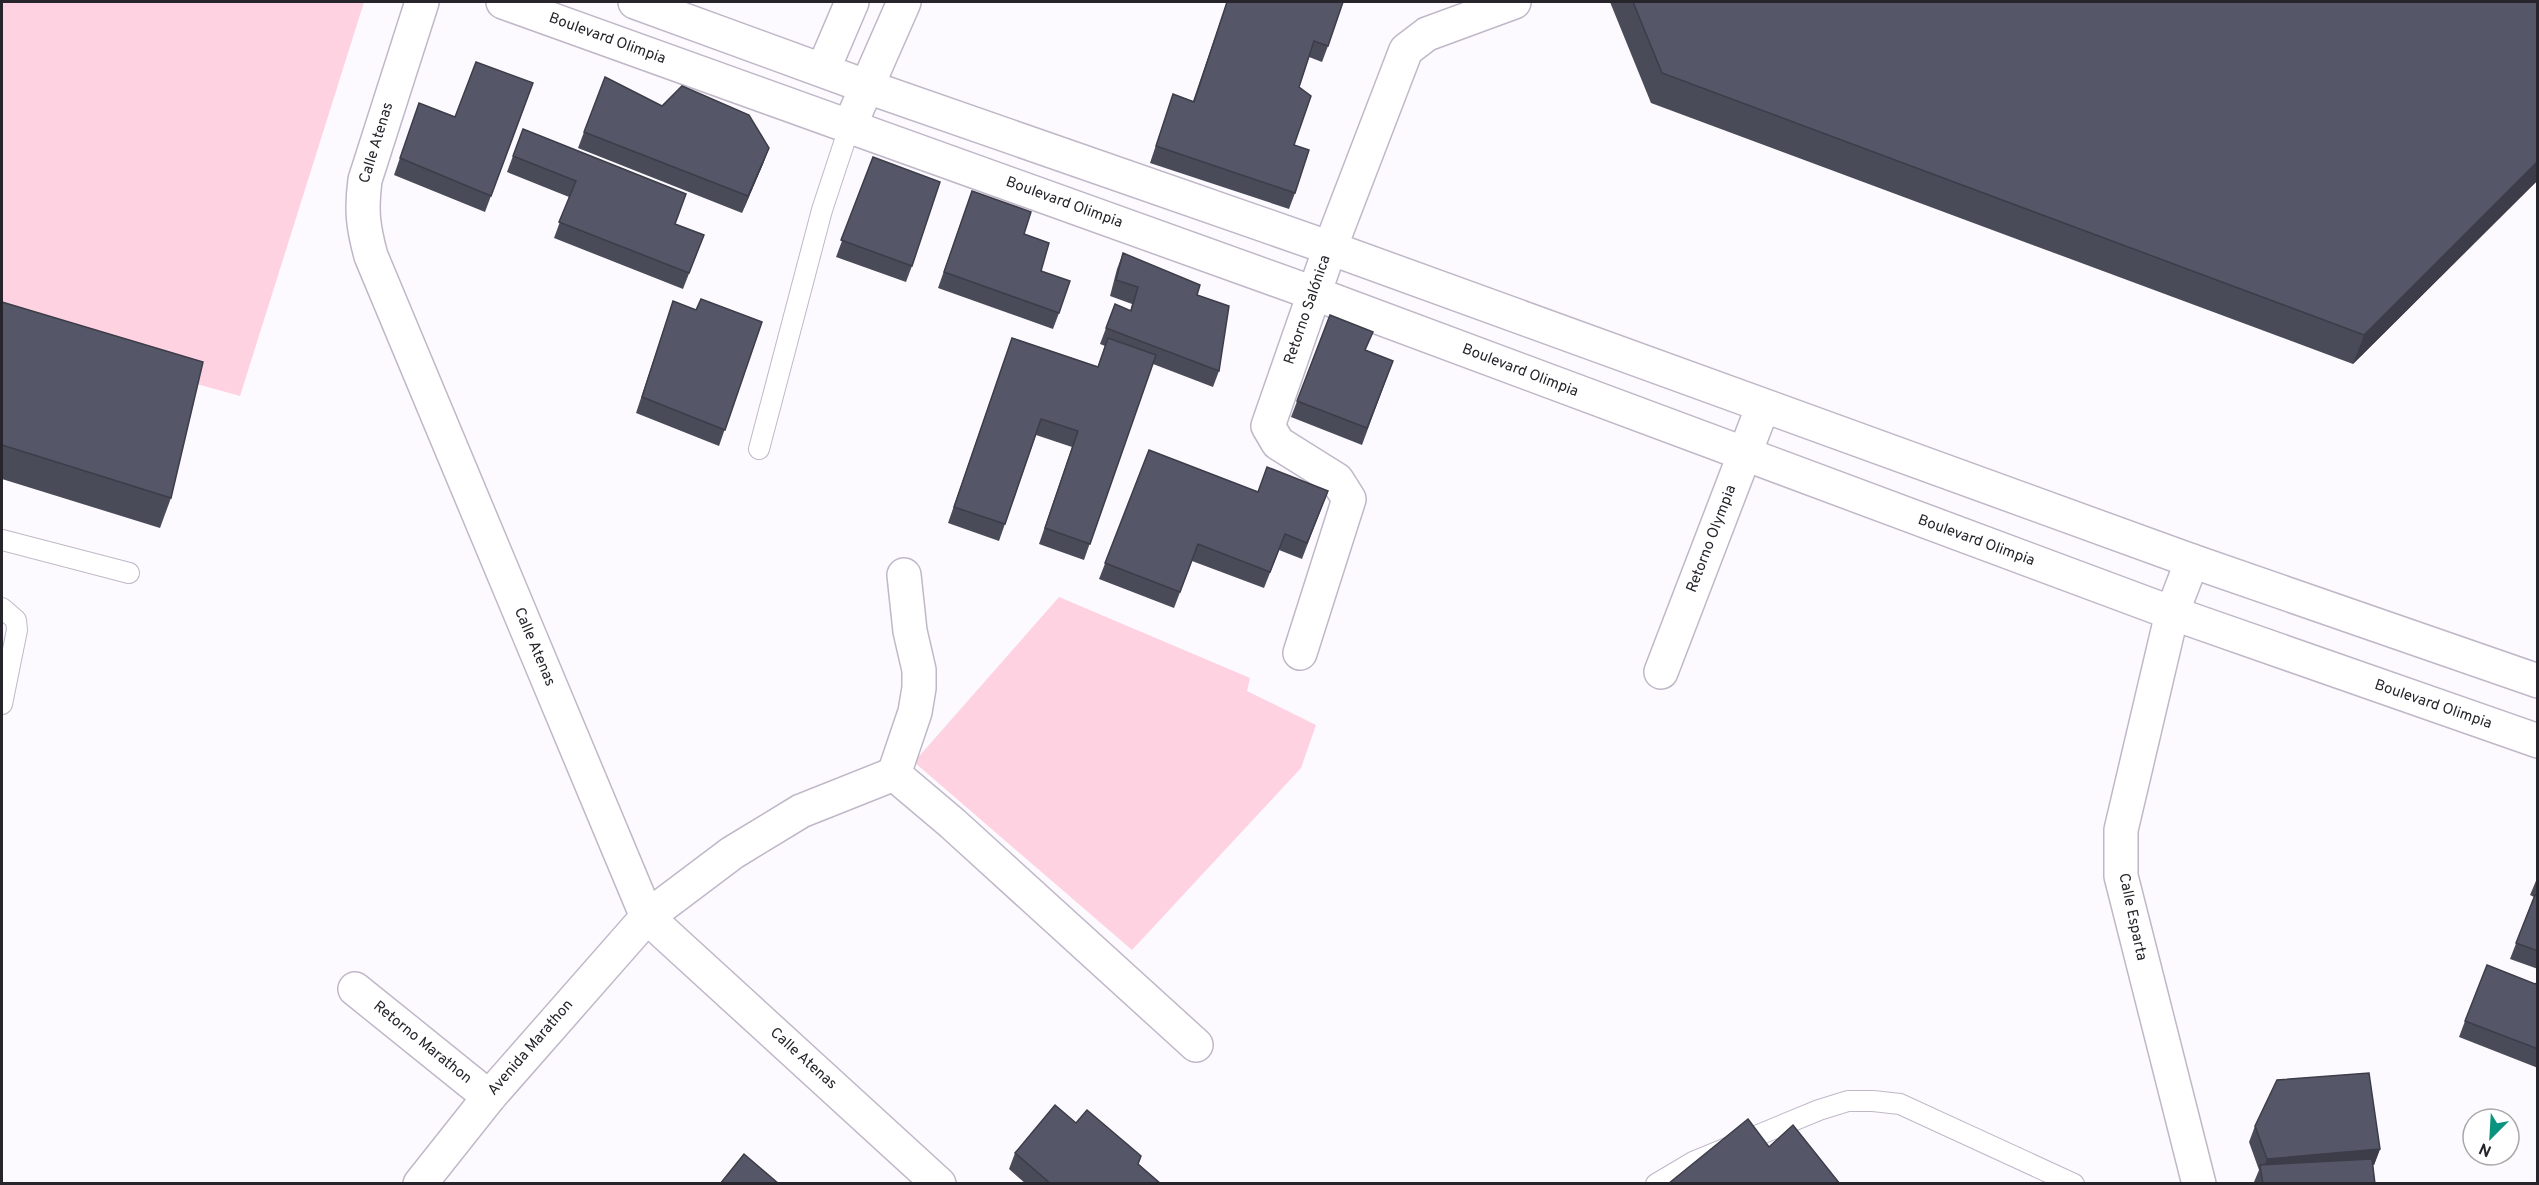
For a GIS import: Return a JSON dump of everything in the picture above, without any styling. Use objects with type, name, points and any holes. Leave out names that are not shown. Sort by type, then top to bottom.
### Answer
[{"type":"street","name":"Calle Atenas","points":[[422,2],[364,180],[361,206],[362,225],[371,256],[647,917],[939,1184]]},
{"type":"street","name":"Boulevard Olimpia","points":[[503,2],[1313,293],[2172,613],[2538,741]]},
{"type":"street","points":[[635,2],[865,86],[1330,248],[2192,561],[2538,681]]},
{"type":"street","points":[[823,70],[852,2]]},
{"type":"street","points":[[850,125],[865,86],[904,2]]},
{"type":"street","name":"Retorno Salónica","points":[[1300,653],[1349,499],[1337,480],[1278,443],[1268,426],[1313,293],[1406,50],[1427,34],[1514,2]]},
{"type":"street","name":"Retorno Olympia","points":[[1661,672],[1763,406]]},
{"type":"street","name":"Calle Esparta","points":[[2192,561],[2172,613],[2121,830],[2121,876],[2199,1184]]},
{"type":"street","points":[[904,575],[910,631],[919,670],[919,688],[915,712],[894,774],[952,823],[1197,1045]]},
{"type":"street","name":"Avenida Marathon","points":[[420,1184],[489,1096],[647,917],[732,853],[801,811],[894,774]]},
{"type":"street","name":"Retorno Marathon","points":[[355,989],[489,1096]]},
{"type":"lane","points":[[759,449],[822,210],[850,125]]},
{"type":"lane","points":[[2,540],[129,573]]},
{"type":"lane","points":[[2,608],[16,620],[17,630],[2,704]]},
{"type":"lane","points":[[1656,1184],[1693,1162],[1819,1110],[1848,1101],[1874,1101],[1900,1104],[2074,1184]]},
{"type":"shaded area","points":[[2,2],[364,2],[240,396],[2,330]]},
{"type":"shaded area","points":[[1059,597],[1250,678],[1247,691],[1316,725],[1301,768],[1132,950],[914,762]]},
{"type":"building","points":[[1227,2],[1343,2],[1328,46],[1314,41],[1299,87],[1311,96],[1294,145],[1309,150],[1295,193],[1156,146],[1173,94],[1194,102]]},
{"type":"building","points":[[1633,2],[2538,2],[2538,161],[2364,335],[1662,73]]},
{"type":"building","points":[[476,62],[533,83],[491,196],[400,158],[419,103],[455,117]]},
{"type":"building","points":[[605,77],[662,106],[682,86],[749,115],[769,148],[748,196],[584,132]]},
{"type":"building","points":[[523,129],[686,194],[675,224],[704,235],[689,273],[559,222],[576,181],[513,156]]},
{"type":"building","points":[[873,157],[940,182],[912,266],[841,240]]},
{"type":"building","points":[[972,191],[1031,212],[1024,234],[1049,243],[1041,271],[1070,281],[1059,313],[944,272]]},
{"type":"building","points":[[1123,253],[1200,285],[1197,295],[1229,306],[1219,371],[1106,328],[1115,304],[1131,311],[1138,287],[1116,280]]},
{"type":"building","points":[[701,299],[762,322],[725,430],[642,397],[673,301],[696,310]]},
{"type":"building","points":[[2,302],[203,362],[171,498],[2,445]]},
{"type":"building","points":[[1330,315],[1373,332],[1365,350],[1393,361],[1367,428],[1297,401]]},
{"type":"building","points":[[1012,338],[1098,367],[1108,338],[1156,355],[1090,544],[1045,528],[1078,431],[1041,419],[1005,524],[954,507]]},
{"type":"building","points":[[1149,450],[1258,492],[1267,467],[1328,491],[1307,543],[1285,534],[1270,572],[1198,544],[1180,592],[1105,563]]},
{"type":"building","points":[[2535,895],[2538,896],[2538,951],[2516,943]]},
{"type":"building","points":[[2487,965],[2535,984],[2538,982],[2538,1049],[2465,1021]]},
{"type":"building","points":[[2369,1073],[2380,1149],[2267,1159],[2255,1126],[2277,1080]]},
{"type":"building","points":[[1055,1105],[1076,1123],[1087,1110],[1141,1156],[1138,1164],[1161,1184],[1051,1184],[1015,1153]]},
{"type":"building","points":[[1748,1119],[1769,1147],[1793,1125],[1840,1184],[1668,1184]]},
{"type":"building","points":[[744,1154],[779,1184],[720,1184]]},
{"type":"building","points":[[2372,1159],[2375,1184],[2263,1184],[2260,1165]]}]
